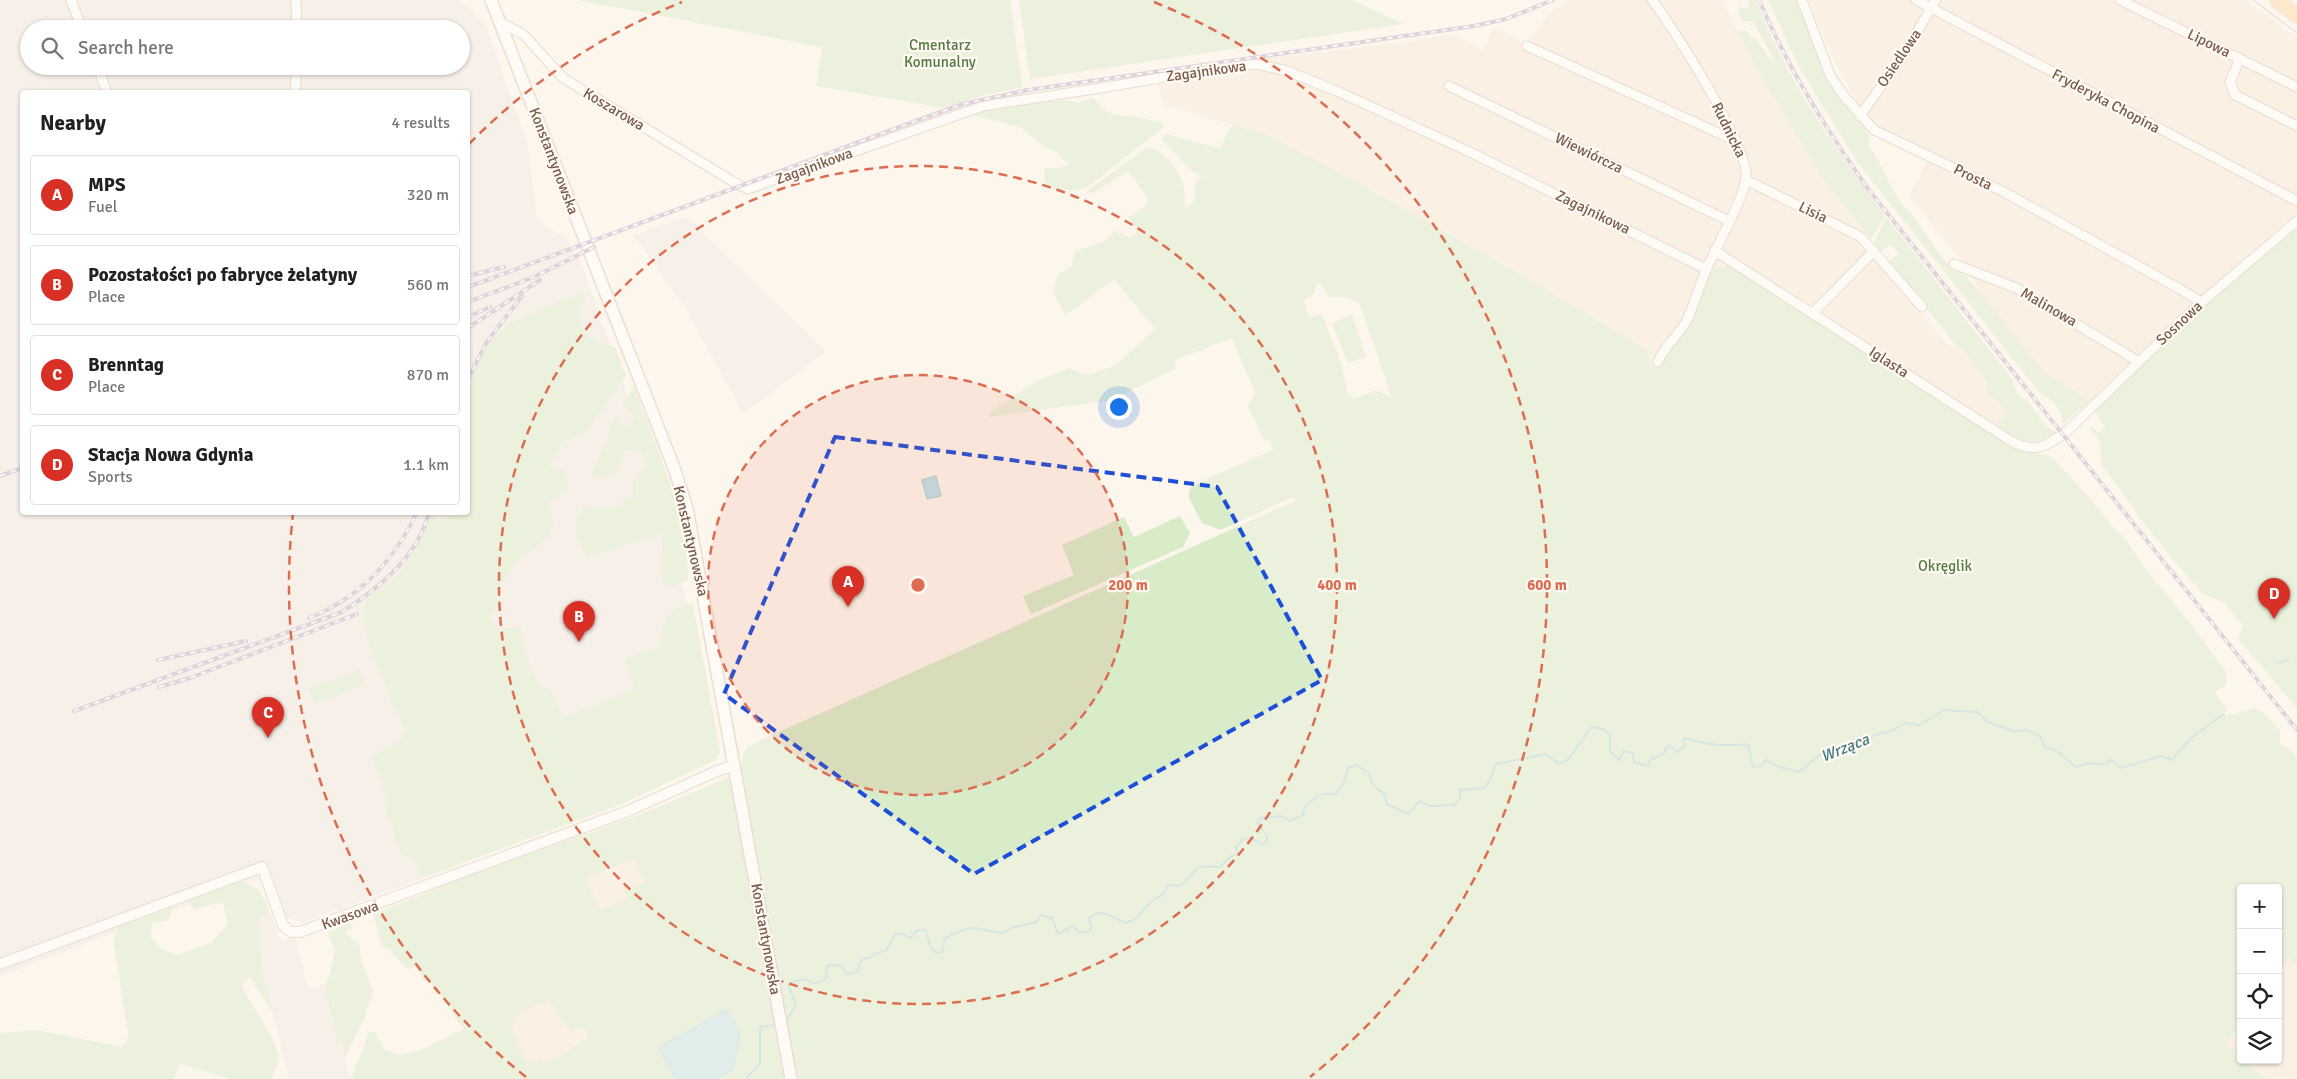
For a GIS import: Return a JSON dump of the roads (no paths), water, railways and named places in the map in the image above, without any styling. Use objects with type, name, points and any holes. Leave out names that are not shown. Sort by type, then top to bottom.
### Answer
[{"type":"main road","name":"Konstantynowska","points":[[491,0],[681,488],[694,543],[791,1079]]},
{"type":"main road","points":[[2278,0],[2297,16]]},
{"type":"street","points":[[71,0],[79,20]]},
{"type":"street","points":[[296,0],[297,20]]},
{"type":"street","name":"Rudnicka","points":[[1652,0],[1675,31],[1737,141],[1745,163],[1746,180]]},
{"type":"street","name":"Prosta","points":[[1802,0],[1827,70],[1860,116],[1874,130],[2004,192],[2201,302]]},
{"type":"street","name":"Fryderyka Chopina","points":[[1916,0],[1934,4],[2297,201]]},
{"type":"street","name":"Lipowa","points":[[2120,0],[2297,87]]},
{"type":"street","name":"Osiedlowa","points":[[1860,116],[1902,57],[1934,4]]},
{"type":"street","name":"Koszarowa","points":[[500,22],[524,35],[564,78],[737,184]]},
{"type":"street","points":[[1527,46],[1737,141]]},
{"type":"street","points":[[2240,58],[2229,86],[2235,95],[2297,126]]},
{"type":"street","name":"Zagajnikowa","points":[[737,184],[748,189],[756,188],[983,106],[1229,66],[1256,64],[1288,71],[1339,92],[1472,153],[1706,269]]},
{"type":"street","points":[[100,75],[106,90]]},
{"type":"street","points":[[294,90],[296,75]]},
{"type":"street","name":"Wiewiórcza","points":[[1448,86],[1729,221]]},
{"type":"street","points":[[1658,362],[1688,320],[1706,269],[1746,180]]},
{"type":"street","name":"Lisia","points":[[1746,180],[1862,237],[1922,307]]},
{"type":"street","name":"Sosnowa","points":[[2066,432],[2201,302],[2297,221]]},
{"type":"street","points":[[1813,313],[1874,251]]},
{"type":"street","name":"Iglasta","points":[[1715,252],[2022,446],[2033,448],[2045,446],[2066,432]]},
{"type":"street","name":"Malinowa","points":[[1954,264],[2016,288],[2138,361]]},
{"type":"street","name":"Kwasowa","points":[[0,964],[262,867],[284,925],[291,932],[300,932],[628,811],[717,771],[735,765]]},
{"type":"water","points":[[936,476],[941,496],[927,499],[922,480]]},
{"type":"water","points":[[726,1009],[739,1032],[732,1070],[716,1079],[676,1079],[659,1048]]},
{"type":"waterway","name":"Wrząca","points":[[2279,663],[2288,660]]},
{"type":"waterway","name":"Wrząca","points":[[787,1021],[796,1004],[789,986],[792,982],[806,979],[813,984],[825,980],[828,965],[839,966],[847,974],[857,972],[861,960],[886,951],[895,934],[911,938],[916,931],[925,930],[931,948],[937,953],[942,952],[945,938],[962,930],[975,928],[1003,933],[1011,928],[1036,922],[1041,915],[1052,918],[1058,934],[1073,926],[1081,932],[1091,930],[1091,923],[1088,920],[1092,916],[1101,913],[1125,923],[1130,921],[1138,917],[1148,904],[1164,893],[1167,885],[1180,886],[1196,869],[1220,867],[1231,856],[1238,854],[1236,847],[1243,839],[1251,837],[1260,844],[1265,844],[1268,837],[1257,823],[1260,818],[1283,816],[1290,821],[1303,815],[1305,805],[1323,794],[1335,794],[1343,784],[1348,768],[1356,765],[1370,774],[1373,783],[1385,794],[1387,804],[1408,814],[1420,801],[1430,806],[1454,805],[1460,799],[1460,790],[1485,788],[1496,764],[1546,754],[1559,764],[1568,760],[1591,727],[1604,729],[1610,735],[1610,751],[1619,760],[1624,751],[1633,753],[1634,762],[1648,766],[1650,760],[1663,754],[1668,745],[1677,752],[1685,746],[1684,738],[1716,745],[1748,744],[1753,767],[1761,766],[1766,760],[1777,766],[1799,772],[1820,755],[1843,745],[1893,730],[1905,723],[1919,725],[1947,709],[1977,712],[1988,722],[2013,731],[2028,730],[2040,736],[2045,747],[2058,752],[2076,767],[2089,763],[2106,764],[2110,759],[2121,768],[2161,756],[2172,760],[2191,738],[2224,714]]},
{"type":"waterway","name":"Wrząca","points":[[746,1079],[760,1063],[760,1027],[774,1025]]},
{"type":"tram line","points":[[2253,0],[2297,33]]},
{"type":"railway","points":[[470,286],[963,104],[1028,90],[1474,26],[1506,19],[1553,0]]},
{"type":"railway","points":[[1759,0],[1795,74],[1838,145],[1869,190],[2297,730]]},
{"type":"railway","points":[[470,301],[534,277],[594,247]]},
{"type":"railway","points":[[470,276],[504,267]]},
{"type":"railway","points":[[470,327],[540,280]]},
{"type":"railway","points":[[470,376],[486,343],[522,296]]},
{"type":"railway","points":[[470,316],[490,307]]},
{"type":"railway","points":[[0,476],[20,469]]},
{"type":"railway","points":[[309,618],[344,600],[374,576],[398,546],[416,515]]},
{"type":"railway","points":[[74,711],[342,612],[369,593],[395,570],[416,543],[428,515]]},
{"type":"railway","points":[[159,687],[190,678],[357,614]]},
{"type":"railway","points":[[158,660],[246,641]]},
{"type":"place","name":"MPS","points":[[848,607]]},
{"type":"place","name":"Stacja Nowa Gdynia","points":[[2274,619]]},
{"type":"place","name":"Pozostałości po fabryce żelatyny","points":[[579,642]]},
{"type":"place","name":"Brenntag","points":[[268,738]]},
{"type":"park label","name":"Cmentarz Komunalny","points":[[940,54]]},
{"type":"park label","name":"Okręglik","points":[[1945,566]]}]
